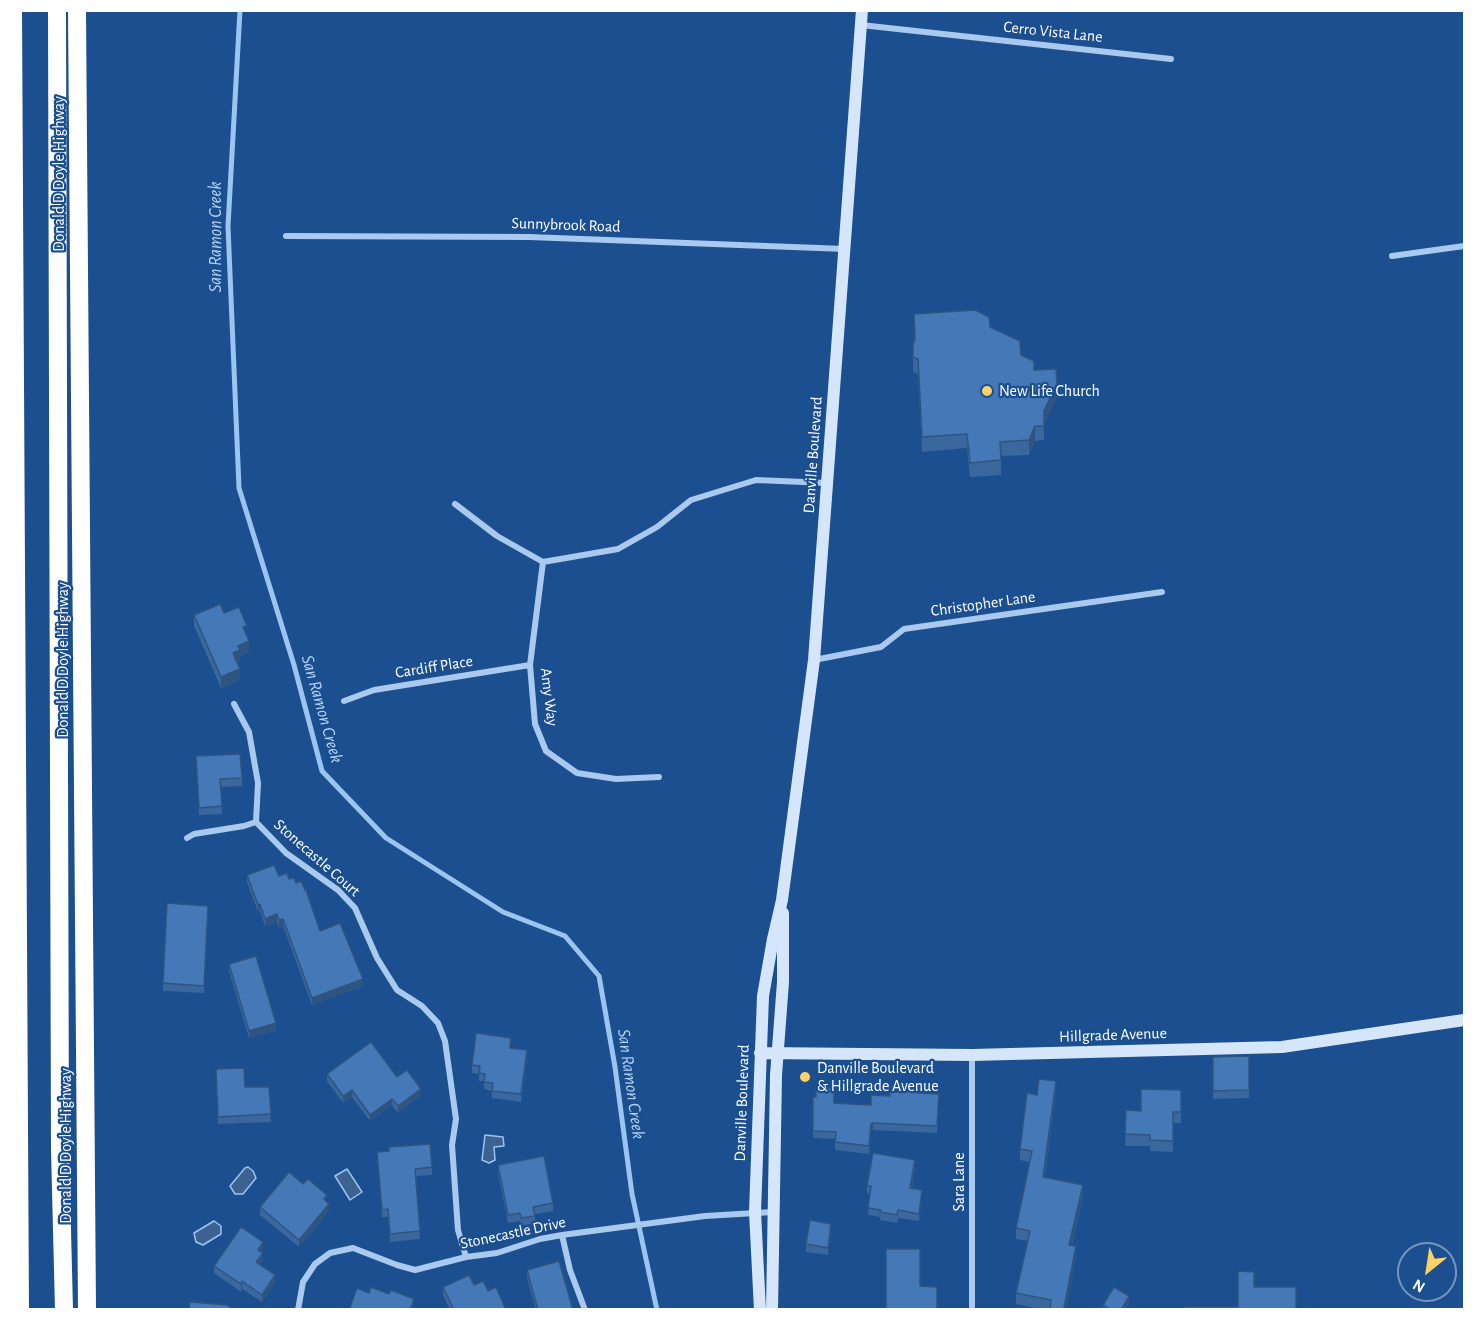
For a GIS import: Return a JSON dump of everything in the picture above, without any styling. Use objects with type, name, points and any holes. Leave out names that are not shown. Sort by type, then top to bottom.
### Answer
[{"type":"highway","points":[[14,10],[20,1310]]},
{"type":"highway","points":[[57,10],[60,1149],[64,1310]]},
{"type":"highway","name":"Donald D Doyle Highway","points":[[77,10],[87,1310]]},
{"type":"main road","name":"Danville Boulevard","points":[[760,1310],[754,1212],[764,996],[773,939],[783,900],[814,660],[862,10]]},
{"type":"main road","name":"Danville Boulevard","points":[[772,1310],[777,1053],[784,935],[783,900]]},
{"type":"main road","name":"Hillgrade Avenue","points":[[760,1053],[972,1055],[1282,1047],[1464,1020]]},
{"type":"street","name":"Cerro Vista Lane","points":[[861,25],[1171,59]]},
{"type":"street","name":"Sunnybrook Road","points":[[286,236],[529,237],[845,249]]},
{"type":"street","points":[[1392,256],[1464,246]]},
{"type":"street","points":[[455,504],[497,536],[543,562],[618,549],[657,527],[691,500],[756,480],[828,483]]},
{"type":"street","name":"Amy Way","points":[[543,562],[530,665],[535,724],[546,751],[577,773],[616,779],[659,777]]},
{"type":"street","name":"Christopher Lane","points":[[814,660],[881,647],[904,629],[1162,592]]},
{"type":"street","name":"Cardiff Place","points":[[344,701],[374,690],[530,665]]},
{"type":"street","name":"Stonecastle Court","points":[[234,704],[249,732],[258,783],[256,822],[286,853],[338,890],[355,908],[377,958],[397,990],[422,1006],[438,1023],[445,1041],[456,1119],[452,1144],[458,1230],[466,1257]]},
{"type":"street","points":[[187,838],[194,834],[256,822]]},
{"type":"street","name":"Sara Lane","points":[[972,1055],[972,1310]]},
{"type":"street","name":"Stonecastle Drive","points":[[298,1310],[303,1282],[315,1264],[330,1253],[353,1248],[397,1265],[415,1269],[466,1257],[497,1253],[540,1239],[561,1235],[705,1216],[774,1212]]},
{"type":"street","points":[[561,1235],[570,1270],[585,1310]]},
{"type":"water","points":[[485,1135],[503,1137],[504,1146],[494,1147],[495,1160],[489,1163],[482,1160]]},
{"type":"water","points":[[248,1167],[256,1178],[243,1194],[235,1194],[230,1186]]},
{"type":"water","points":[[347,1169],[362,1192],[350,1200],[335,1176]]},
{"type":"water","points":[[214,1221],[221,1226],[221,1234],[203,1245],[196,1242],[194,1233]]},
{"type":"building","name":"New Life Church","points":[[975,310],[989,317],[990,327],[1020,341],[1021,355],[1034,361],[1034,370],[1056,369],[1057,383],[1044,411],[1044,426],[1035,426],[1029,440],[1000,442],[1001,460],[970,463],[967,434],[922,437],[918,359],[913,357],[914,314]]},
{"type":"building","points":[[220,604],[224,613],[239,607],[247,626],[243,627],[249,641],[238,646],[240,650],[233,653],[240,669],[221,677],[194,615]]},
{"type":"building","points":[[240,754],[242,778],[220,779],[222,806],[199,808],[196,756]]},
{"type":"building","points":[[274,865],[279,876],[287,873],[289,879],[294,878],[296,883],[301,881],[320,931],[340,923],[363,979],[312,998],[283,919],[279,920],[277,914],[265,919],[247,875]]},
{"type":"building","points":[[167,903],[208,906],[204,986],[163,983]]},
{"type":"building","points":[[256,956],[276,1023],[249,1031],[229,964]]},
{"type":"building","points":[[476,1033],[511,1038],[510,1048],[527,1050],[521,1094],[492,1091],[493,1083],[484,1082],[485,1074],[479,1073],[480,1066],[472,1065]]},
{"type":"building","points":[[371,1042],[397,1077],[407,1070],[421,1089],[398,1106],[392,1099],[370,1115],[352,1090],[343,1096],[327,1074]]},
{"type":"building","points":[[1249,1056],[1249,1090],[1213,1091],[1213,1057]]},
{"type":"building","points":[[244,1068],[245,1087],[269,1087],[271,1114],[218,1117],[216,1069]]},
{"type":"building","points":[[1039,1079],[1056,1081],[1043,1177],[1083,1185],[1069,1245],[1076,1246],[1064,1308],[1072,1310],[1050,1310],[1051,1300],[1016,1293],[1030,1231],[1016,1228],[1032,1151],[1020,1149],[1027,1093],[1037,1095]]},
{"type":"building","points":[[899,1084],[918,1085],[918,1093],[939,1094],[937,1126],[873,1123],[869,1146],[835,1142],[836,1132],[813,1131],[813,1097],[816,1097],[816,1087],[834,1088],[834,1103],[871,1105],[871,1095],[890,1096],[890,1092],[898,1092]]},
{"type":"building","points":[[1141,1089],[1181,1090],[1181,1112],[1173,1112],[1173,1141],[1150,1140],[1150,1135],[1125,1134],[1126,1110],[1141,1111]]},
{"type":"building","points":[[430,1144],[432,1167],[415,1169],[420,1231],[390,1234],[388,1209],[382,1210],[377,1152],[389,1151],[389,1147]]},
{"type":"building","points":[[873,1153],[915,1160],[910,1188],[922,1190],[919,1214],[898,1210],[897,1215],[868,1208],[871,1186],[867,1186]]},
{"type":"building","points":[[544,1156],[553,1203],[533,1207],[535,1216],[521,1218],[520,1213],[508,1215],[498,1165]]},
{"type":"building","points":[[289,1172],[303,1184],[308,1179],[327,1195],[324,1199],[329,1204],[299,1240],[260,1207]]},
{"type":"building","points":[[810,1220],[831,1224],[828,1248],[806,1244]]},
{"type":"building","points":[[241,1227],[263,1242],[258,1250],[263,1253],[256,1262],[275,1275],[262,1295],[214,1266]]},
{"type":"building","points":[[886,1249],[920,1249],[920,1286],[937,1287],[937,1310],[886,1310]]},
{"type":"building","points":[[559,1261],[573,1310],[538,1310],[527,1270]]},
{"type":"building","points":[[1238,1271],[1254,1272],[1254,1287],[1296,1287],[1296,1310],[1184,1310],[1184,1307],[1238,1307]]},
{"type":"building","points":[[469,1275],[474,1285],[483,1281],[488,1291],[496,1287],[506,1310],[454,1310],[443,1287]]},
{"type":"building","points":[[371,1287],[389,1294],[391,1290],[414,1299],[410,1310],[349,1310],[357,1288],[369,1293]]},
{"type":"building","points":[[1114,1287],[1129,1296],[1121,1310],[1111,1310],[1103,1305]]},
{"type":"building","points":[[190,1302],[228,1305],[232,1310],[189,1310]]},
{"type":"waterway","name":"San Ramon Creek","points":[[240,10],[228,226],[239,488],[294,665],[322,771],[386,838],[503,912],[565,936],[599,976],[615,1067],[632,1194],[657,1310]]},
{"type":"place","name":"New Life Church","points":[[987,391]]},
{"type":"place","name":"Danville Boulevard & Hillgrade Avenue","points":[[805,1077]]}]
